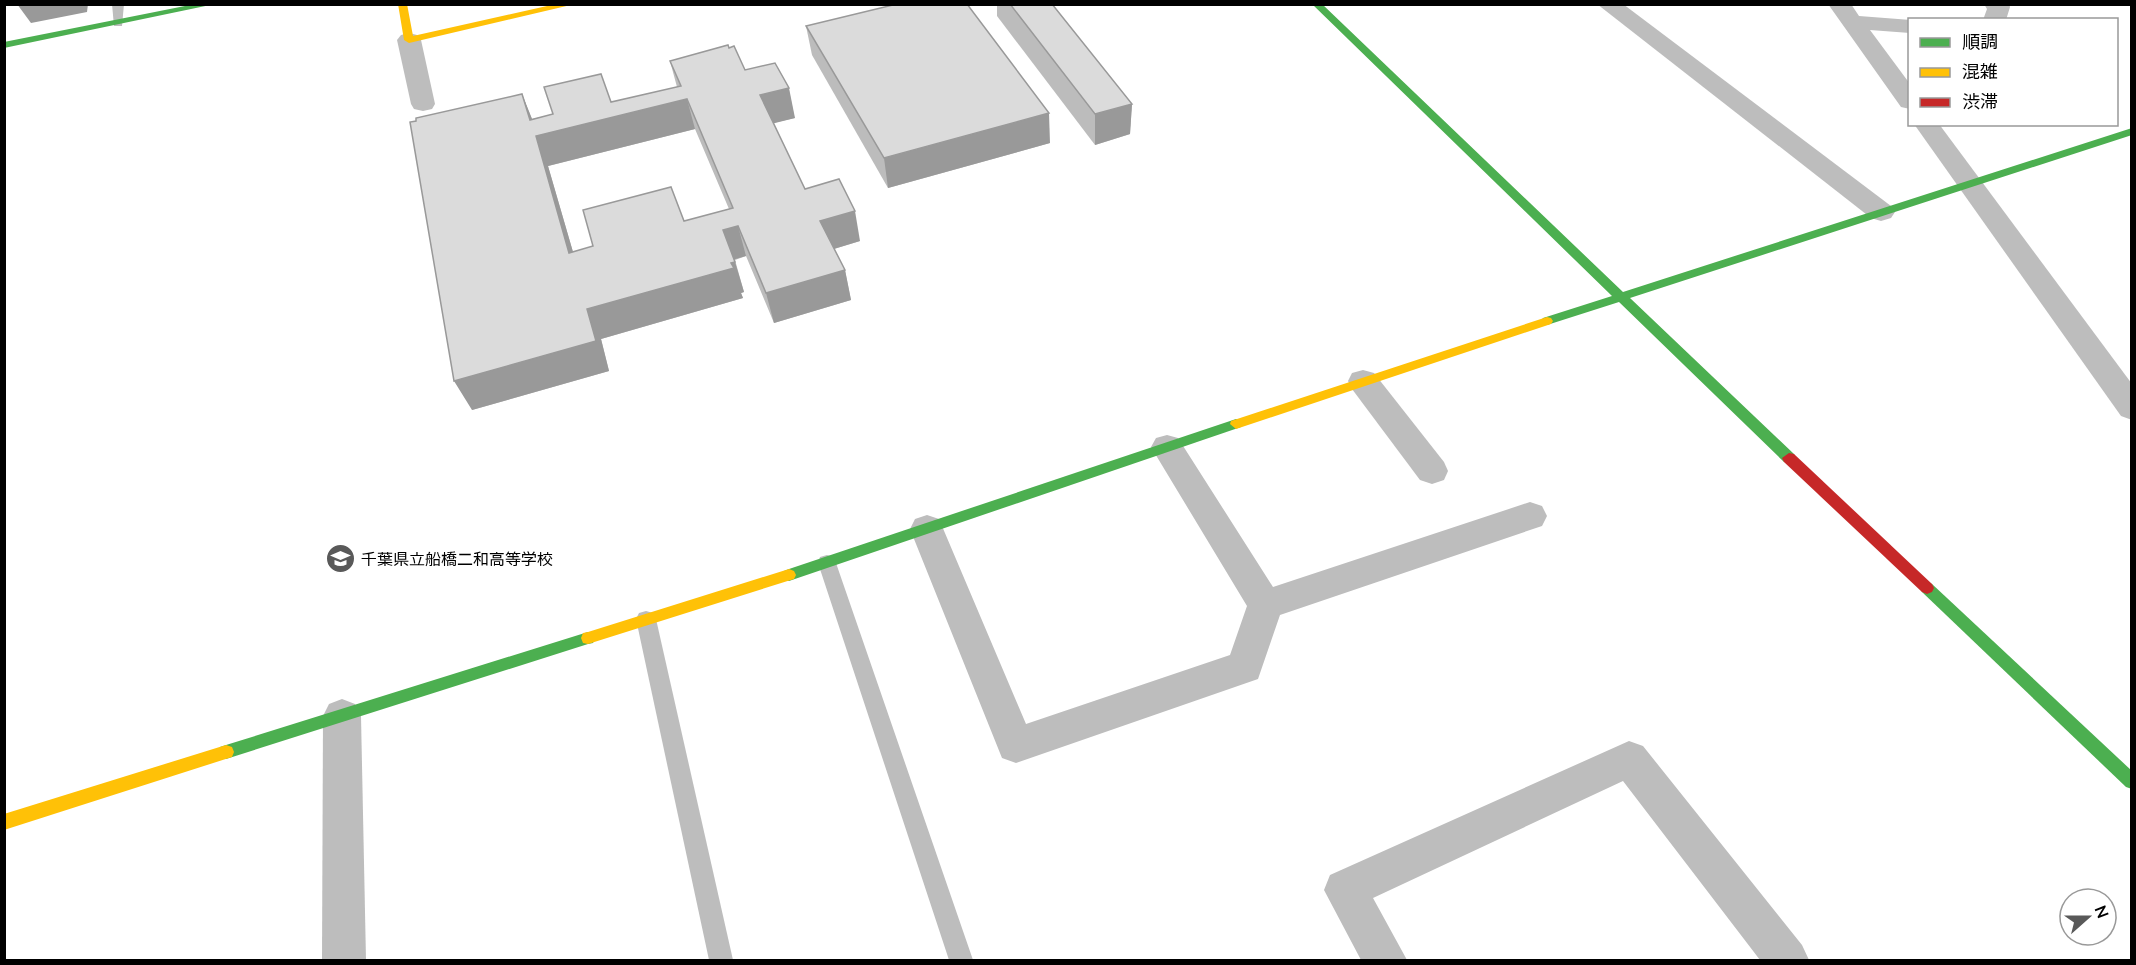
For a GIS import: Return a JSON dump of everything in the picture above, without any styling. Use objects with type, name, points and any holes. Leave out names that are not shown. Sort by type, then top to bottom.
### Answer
[{"type":"street","points":[[4,45],[211,4]]},
{"type":"street","points":[[402,4],[423,104]]},
{"type":"street","points":[[409,40],[571,4]]},
{"type":"street","points":[[1316,4],[1620,298],[2132,782]]},
{"type":"street","points":[[1608,4],[1881,212]]},
{"type":"street","points":[[1995,4],[1999,7],[1995,18]]},
{"type":"street","points":[[1845,13],[1908,26]]},
{"type":"street","points":[[1845,13],[1908,99]]},
{"type":"street","points":[[1927,126],[2132,408]]},
{"type":"street","points":[[4,822],[827,563],[1363,381],[2132,131]]},
{"type":"street","points":[[1363,381],[1432,471]]},
{"type":"street","points":[[927,529],[1016,745],[1245,667],[1264,605],[1167,447]]},
{"type":"street","points":[[1264,605],[1530,516]]},
{"type":"street","points":[[342,716],[344,960]]},
{"type":"street","points":[[1385,960],[1345,890],[1629,759],[1787,960]]},
{"type":"lane","points":[[118,4],[118,23]]},
{"type":"lane","points":[[827,563],[961,960]]},
{"type":"lane","points":[[646,620],[721,960]]},
{"type":"building","points":[[897,4],[967,4],[1049,113],[884,158],[806,26]]},
{"type":"building","points":[[1010,4],[1052,4],[1132,104],[1095,114]]},
{"type":"building","points":[[728,45],[729,48],[734,46],[745,70],[775,63],[789,88],[760,95],[805,189],[839,179],[855,211],[820,221],[845,270],[766,293],[738,226],[723,230],[735,262],[731,263],[734,268],[587,309],[596,341],[454,381],[410,122],[416,121],[416,118],[522,94],[530,120],[553,114],[544,87],[601,74],[611,102],[681,86],[670,61]],"holes":[[[687,99],[733,208],[684,221],[671,187],[583,210],[593,246],[569,253],[536,136]]]},
{"type":"traffic: fast","points":[[4,45],[211,4]]},
{"type":"traffic: fast","points":[[1316,4],[1789,458]]},
{"type":"traffic: fast","points":[[1547,321],[2132,131]]},
{"type":"traffic: fast","points":[[789,575],[1236,424]]},
{"type":"traffic: fast","points":[[1927,588],[2132,782]]},
{"type":"traffic: fast","points":[[226,752],[588,638]]},
{"type":"traffic: slow","points":[[402,4],[409,40],[571,4]]},
{"type":"traffic: slow","points":[[1236,424],[1547,321]]},
{"type":"traffic: slow","points":[[588,638],[789,575]]},
{"type":"traffic: slow","points":[[4,822],[226,752]]},
{"type":"traffic: jam","points":[[1789,458],[1927,588]]},
{"type":"place","name":"千葉県立船橋二和高等学校","points":[[340,559]]}]
